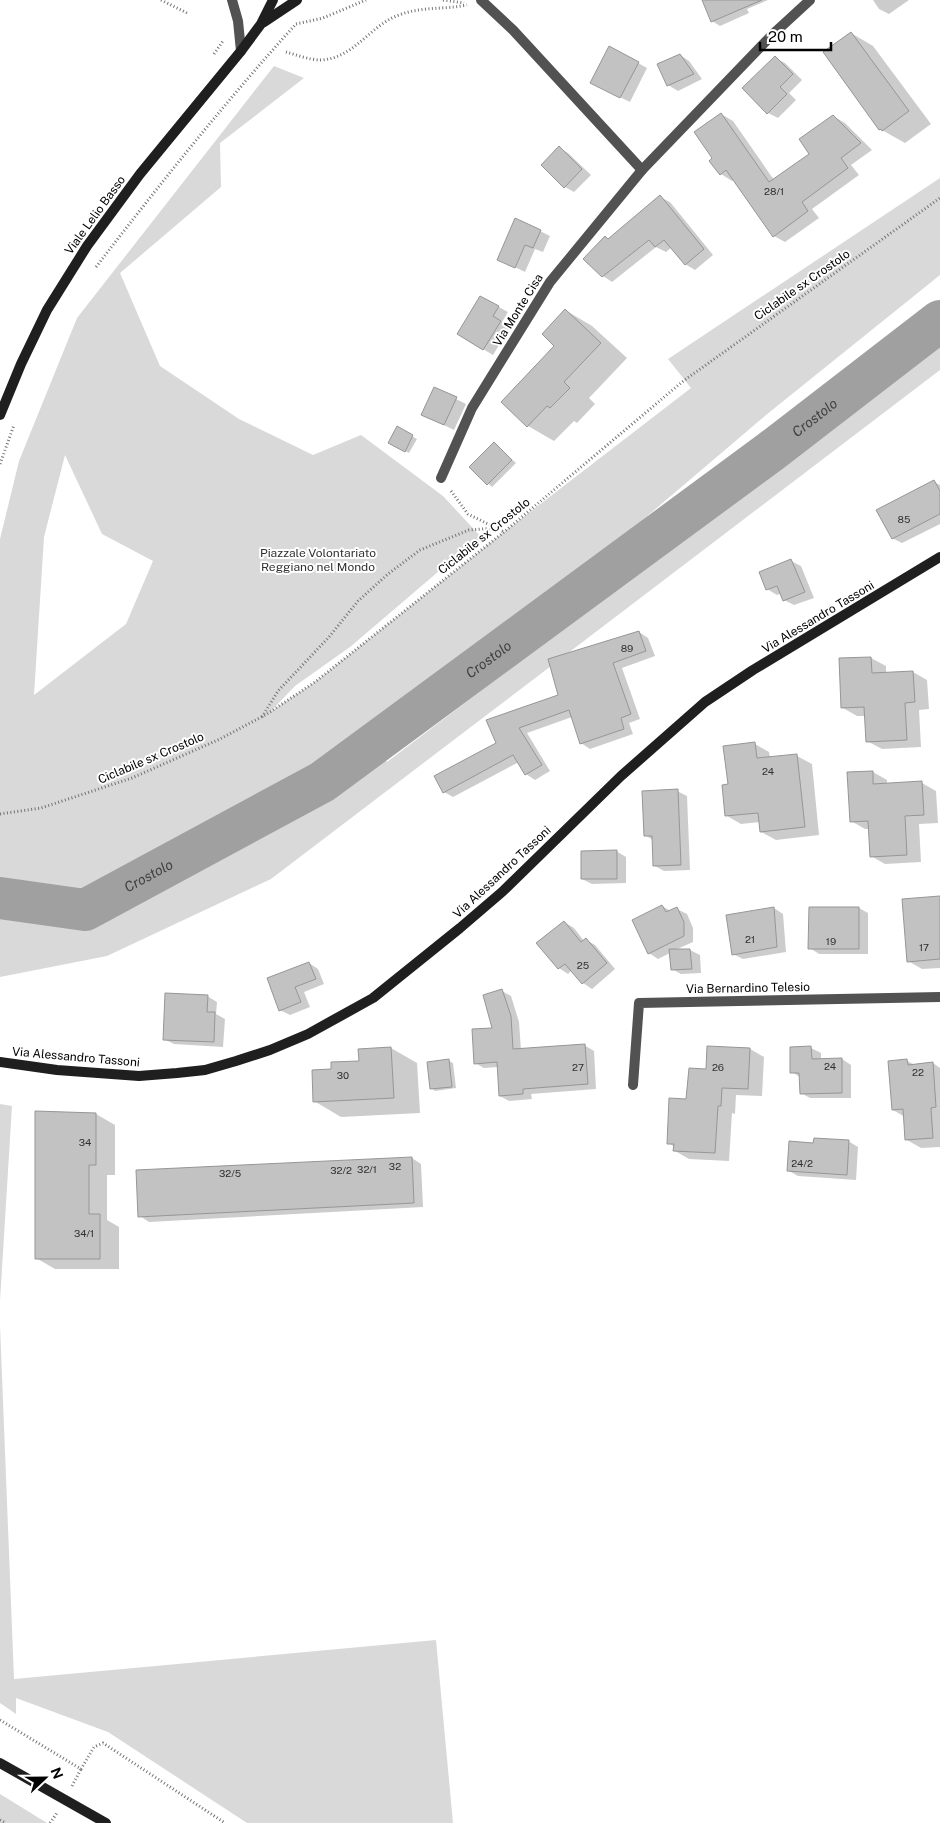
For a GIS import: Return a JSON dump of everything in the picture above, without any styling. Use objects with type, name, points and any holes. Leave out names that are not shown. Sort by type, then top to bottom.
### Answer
[{"type":"street","points":[[232,0],[238,21],[241,50]]},
{"type":"street","points":[[261,24],[273,0]]},
{"type":"street","points":[[261,24],[297,0]]},
{"type":"street","name":"Via Monte Cisa","points":[[441,478],[472,408],[550,282],[642,170],[772,35],[810,0]]},
{"type":"street","points":[[477,2],[513,30],[642,170]]},
{"type":"street","name":"Viale Lelio Basso","points":[[0,415],[21,364],[47,310],[87,246],[140,174],[261,24]]},
{"type":"street","name":"Via Alessandro Tassoni","points":[[0,1062],[106,1074],[139,1076],[168,1074],[205,1070],[270,1050],[308,1034],[373,998],[460,928],[502,892],[621,776],[705,702],[753,670],[940,557]]},
{"type":"street","name":"Via Bernardino Telesio","points":[[633,1085],[639,1003],[940,997]]},
{"type":"street","points":[[0,1763],[106,1823]]},
{"type":"path","points":[[161,0],[189,14]]},
{"type":"path","points":[[95,269],[184,154],[296,24],[323,18],[366,0]]},
{"type":"path","points":[[286,52],[320,60],[344,55],[380,25],[397,15],[420,8],[459,6],[477,2]]},
{"type":"path","points":[[281,9],[296,24]]},
{"type":"path","name":"Ciclabile sx Crostolo","points":[[0,814],[41,808],[132,778],[220,739],[261,717],[315,682],[504,532],[682,382],[940,198]]},
{"type":"path","points":[[0,464],[16,422]]},
{"type":"path","points":[[441,478],[468,514],[504,532]]},
{"type":"path","points":[[261,717],[278,691],[358,601],[388,574],[420,550],[460,533],[469,530],[497,528]]},
{"type":"path","points":[[0,1720],[81,1769],[94,1747],[104,1743],[225,1823]]},
{"type":"path","points":[[0,1820],[6,1823]]},
{"type":"green space","name":"Piazzale Volontariato Reggiano nel Mondo","points":[[274,66],[304,78],[220,143],[221,187],[120,273],[160,366],[239,419],[313,455],[361,435],[443,496],[483,539],[452,560],[350,647],[295,686],[270,712],[315,682],[504,532],[691,388],[668,359],[940,178],[940,275],[766,415],[605,552],[366,736],[387,762],[940,343],[940,370],[271,879],[107,956],[0,977],[0,539],[19,461],[77,318]],"holes":[[[65,455],[102,534],[153,561],[126,624],[34,695],[44,537]]]},
{"type":"green space","points":[[0,1104],[12,1106],[0,1301]]},
{"type":"green space","points":[[0,1325],[14,1679],[436,1640],[453,1823],[247,1823],[108,1732],[16,1698],[16,1714],[0,1703]]},
{"type":"green space","points":[[0,1794],[47,1823],[0,1823]]},
{"type":"building","points":[[702,0],[762,0],[711,22]]},
{"type":"building","points":[[851,32],[909,111],[882,131],[881,129],[879,130],[823,52]]},
{"type":"building","points":[[609,46],[639,62],[620,98],[590,83]]},
{"type":"building","points":[[680,54],[694,74],[667,86],[657,64]]},
{"type":"building","points":[[775,56],[793,74],[780,87],[787,94],[767,114],[742,88]]},
{"type":"building","points":[[721,113],[769,182],[809,154],[799,139],[833,115],[861,143],[841,158],[848,168],[802,202],[808,211],[773,237],[726,170],[720,175],[709,161],[712,158],[694,132]]},
{"type":"building","points":[[559,146],[582,169],[564,188],[541,165]]},
{"type":"building","points":[[660,195],[704,249],[685,265],[664,240],[655,247],[649,240],[602,277],[583,259],[605,236],[608,239]]},
{"type":"building","points":[[515,218],[541,230],[533,248],[525,245],[515,268],[497,260]]},
{"type":"building","points":[[480,296],[499,306],[493,316],[501,321],[483,350],[457,334]]},
{"type":"building","points":[[565,309],[601,343],[564,382],[570,388],[550,408],[547,406],[527,427],[501,402],[554,346],[542,334]]},
{"type":"building","points":[[434,387],[457,397],[444,425],[421,415]]},
{"type":"building","points":[[397,426],[413,435],[405,452],[388,443]]},
{"type":"building","points":[[494,442],[512,460],[487,485],[469,467]]},
{"type":"building","points":[[934,480],[940,491],[940,514],[892,539],[876,510]]},
{"type":"building","points":[[791,559],[805,592],[783,601],[777,586],[766,590],[759,572]]},
{"type":"building","points":[[639,631],[646,651],[613,663],[631,714],[621,718],[624,729],[580,744],[569,710],[519,728],[542,765],[525,775],[513,755],[443,793],[434,776],[496,743],[486,720],[558,695],[548,659]]},
{"type":"building","points":[[871,657],[872,673],[913,671],[915,702],[905,703],[907,740],[866,742],[864,707],[841,708],[839,658]]},
{"type":"building","points":[[755,742],[757,758],[797,754],[805,827],[760,832],[758,813],[725,816],[722,785],[728,784],[723,746]]},
{"type":"building","points":[[873,771],[873,784],[922,781],[924,815],[905,816],[907,855],[870,857],[868,821],[850,822],[847,772]]},
{"type":"building","points":[[678,789],[681,865],[653,866],[652,836],[644,836],[642,791]]},
{"type":"building","points":[[617,850],[617,879],[581,879],[581,851]]},
{"type":"building","points":[[940,896],[940,959],[907,962],[902,899]]},
{"type":"building","points":[[662,905],[666,912],[677,907],[684,922],[684,936],[648,954],[632,920]]},
{"type":"building","points":[[774,907],[777,947],[732,955],[726,915]]},
{"type":"building","points":[[809,907],[859,907],[859,949],[808,949]]},
{"type":"building","points":[[564,921],[581,942],[586,938],[607,963],[582,984],[565,964],[558,969],[536,943]]},
{"type":"building","points":[[669,949],[690,949],[692,969],[671,970]]},
{"type":"building","points":[[309,962],[316,979],[295,987],[301,1002],[279,1011],[267,978]]},
{"type":"building","points":[[502,989],[511,1016],[513,1049],[585,1044],[588,1084],[523,1089],[523,1094],[499,1096],[497,1062],[474,1064],[472,1029],[492,1028],[483,995]]},
{"type":"building","points":[[165,993],[208,995],[207,1012],[215,1012],[214,1042],[163,1040]]},
{"type":"building","points":[[707,1046],[750,1048],[748,1089],[722,1088],[721,1106],[718,1106],[715,1153],[673,1151],[674,1144],[667,1144],[669,1098],[686,1099],[689,1068],[706,1069]]},
{"type":"building","points":[[811,1046],[812,1059],[842,1058],[842,1093],[800,1094],[799,1073],[790,1073],[790,1047]]},
{"type":"building","points":[[391,1047],[394,1098],[313,1102],[312,1070],[331,1069],[331,1062],[359,1061],[358,1049]]},
{"type":"building","points":[[449,1059],[452,1087],[430,1089],[427,1062]]},
{"type":"building","points":[[907,1059],[908,1065],[933,1062],[936,1107],[931,1108],[933,1138],[905,1140],[903,1109],[892,1110],[888,1061]]},
{"type":"building","points":[[35,1111],[96,1113],[96,1165],[89,1165],[89,1214],[100,1214],[100,1259],[35,1259]]},
{"type":"building","points":[[814,1138],[849,1140],[847,1175],[787,1171],[789,1141],[813,1143]]},
{"type":"building","points":[[412,1157],[414,1203],[138,1217],[136,1170]]},
{"type":"waterway","name":"Crostolo","points":[[0,898],[85,910],[322,782],[770,452],[940,321]]}]
